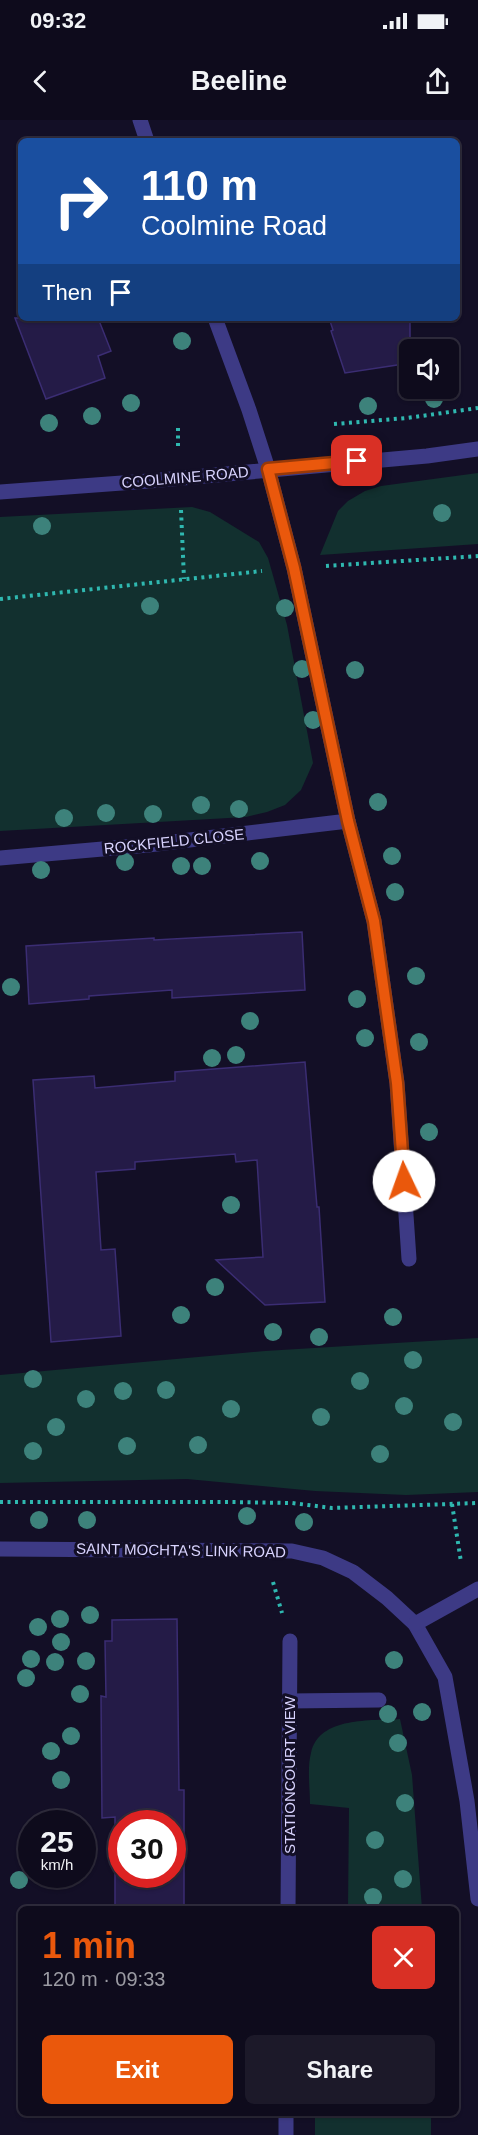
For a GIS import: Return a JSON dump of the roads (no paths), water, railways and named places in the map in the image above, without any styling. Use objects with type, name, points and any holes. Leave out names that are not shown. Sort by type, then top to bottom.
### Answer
[{"type":"street","points":[[140,120],[146,138]]},
{"type":"street","points":[[215,321],[249,410],[268,469],[294,568],[348,821],[374,921],[397,1083],[409,1259]]},
{"type":"street","name":"COOLMINE ROAD","points":[[0,492],[427,456],[478,449]]},
{"type":"street","name":"ROCKFIELD CLOSE","points":[[0,858],[148,845],[348,821]]},
{"type":"street","name":"SAINT MOCHTA'S LINK ROAD","points":[[0,1549],[292,1551],[323,1558],[353,1572],[387,1598],[415,1624],[445,1677],[467,1801],[478,1899]]},
{"type":"street","points":[[415,1624],[475,1591]]},
{"type":"street","name":"STATIONCOURT VIEW","points":[[288,1906],[290,1641]]},
{"type":"street","points":[[289,1701],[379,1700]]},
{"type":"street","points":[[286,2116],[286,2135]]}]
